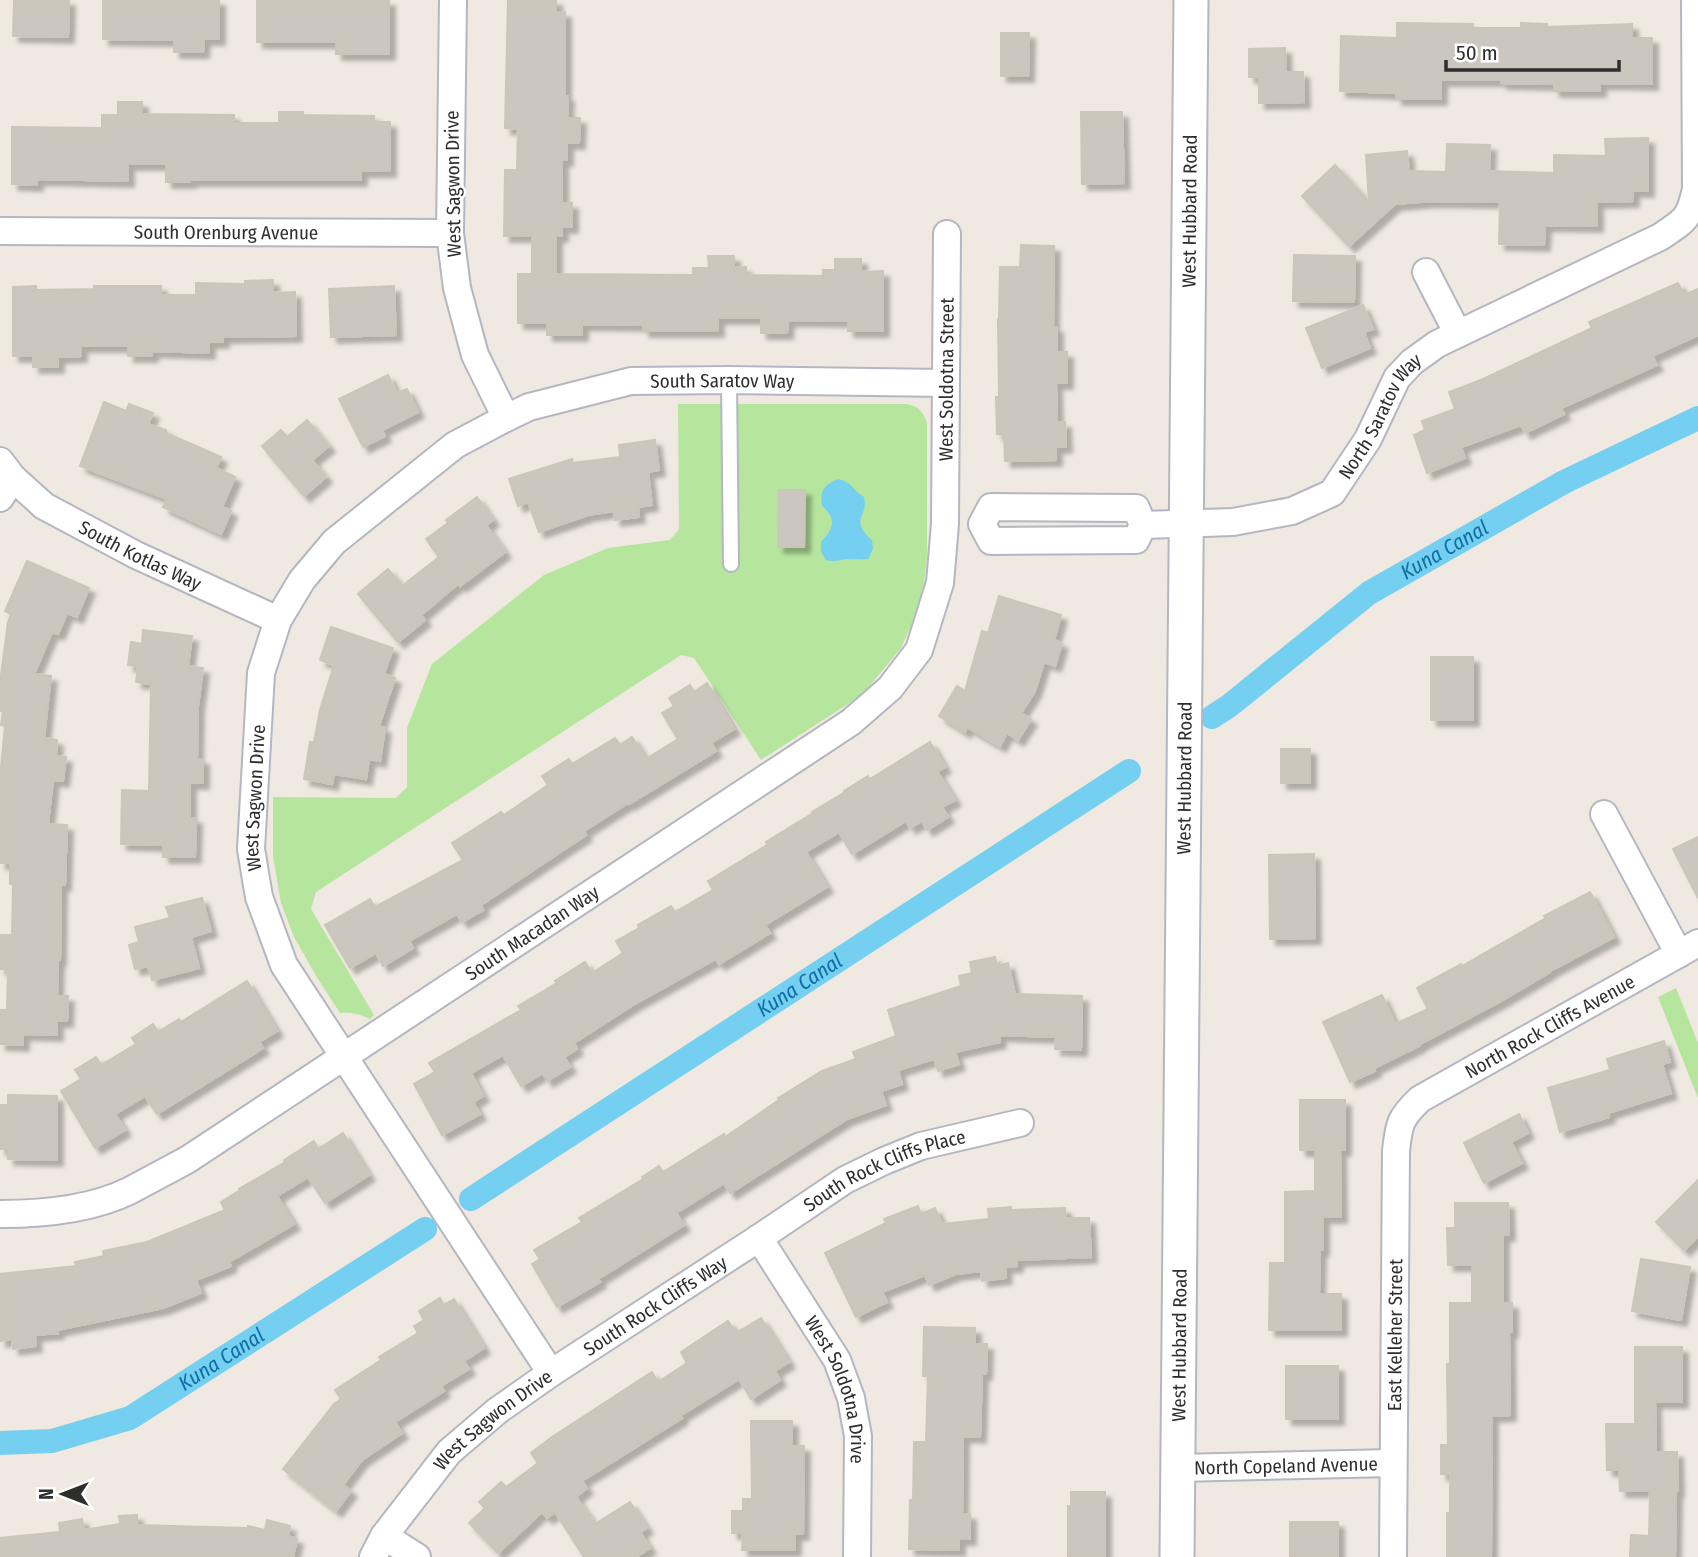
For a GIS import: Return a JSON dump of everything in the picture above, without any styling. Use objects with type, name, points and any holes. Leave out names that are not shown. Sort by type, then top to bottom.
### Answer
[{"type":"street","name":"West Sagwon Drive","points":[[378,1546],[449,1452],[497,1411],[551,1374],[284,965],[259,897],[251,849],[261,673],[278,620],[302,580],[334,542],[455,445],[506,418],[475,355],[457,288],[450,233],[453,0]]},
{"type":"street","name":"West Hubbard Road","points":[[1177,1557],[1191,0]]},
{"type":"street","name":"North Saratov Way","points":[[945,524],[982,524],[991,541],[1136,540],[1143,525],[1233,522],[1292,511],[1332,493],[1368,439],[1397,378],[1412,362],[1437,344],[1660,237],[1686,220],[1696,189],[1695,0]]},
{"type":"street","name":"South Orenburg Avenue","points":[[0,231],[450,233]]},
{"type":"street","name":"West Soldotna Street","points":[[945,524],[947,234]]},
{"type":"street","points":[[1426,272],[1458,334]]},
{"type":"street","name":"South Saratov Way","points":[[506,418],[529,407],[631,381],[946,383]]},
{"type":"street","name":"South Kotlas Way","points":[[4,479],[44,506],[125,549],[278,620]]},
{"type":"street","name":"South Macadan Way","points":[[0,1214],[32,1214],[80,1207],[126,1192],[187,1160],[851,722],[890,688],[919,650],[940,583],[945,524]]},
{"type":"street","points":[[1604,814],[1688,949]]},
{"type":"street","name":"North Rock Cliffs Avenue","points":[[1404,1114],[1420,1099],[1688,949]]},
{"type":"street","name":"East Kelleher Street","points":[[1393,1557],[1396,1151],[1404,1114]]},
{"type":"street","name":"South Rock Cliffs Place","points":[[759,1238],[845,1180],[884,1161],[921,1146],[1020,1123]]},
{"type":"street","name":"South Rock Cliffs Way","points":[[551,1374],[759,1238]]},
{"type":"street","name":"West Soldotna Drive","points":[[759,1238],[837,1360],[851,1398],[858,1436],[857,1557]]},
{"type":"street","name":"North Copeland Avenue","points":[[1178,1468],[1393,1463]]},
{"type":"street","points":[[378,1546],[417,1557]]},
{"type":"lane","points":[[729,380],[731,564]]},
{"type":"green space","points":[[678,404],[907,404],[920,410],[927,423],[927,554],[924,584],[915,617],[901,648],[862,695],[761,760],[694,658],[681,655],[316,892],[311,909],[374,1015],[370,1019],[340,1013],[294,937],[281,903],[273,856],[273,797],[396,798],[407,787],[407,728],[432,664],[544,575],[608,548],[670,540],[679,529]]},
{"type":"green space","points":[[1676,988],[1698,1043],[1698,1098],[1658,997]]},
{"type":"water","points":[[838,479],[850,484],[864,497],[860,522],[872,540],[873,549],[868,559],[830,561],[826,560],[821,552],[821,542],[832,524],[830,515],[822,506],[822,492],[826,486]]},
{"type":"building","points":[[14,0],[69,0],[68,37],[13,36]]},
{"type":"building","points":[[103,0],[219,0],[219,39],[204,39],[203,52],[174,52],[174,40],[103,39]]},
{"type":"building","points":[[257,0],[389,0],[389,54],[336,54],[336,42],[257,42]]},
{"type":"building","points":[[508,0],[556,0],[556,12],[565,12],[567,118],[580,118],[579,143],[567,143],[567,160],[562,160],[562,203],[572,203],[572,227],[562,227],[562,236],[556,236],[556,274],[693,275],[693,268],[709,268],[708,256],[734,256],[734,268],[746,267],[746,275],[823,276],[823,270],[835,270],[835,259],[861,259],[861,272],[883,271],[883,331],[848,331],[848,321],[788,320],[787,333],[761,333],[761,318],[718,318],[718,331],[643,331],[644,325],[582,324],[582,335],[547,335],[547,323],[518,323],[518,274],[532,274],[532,236],[504,236],[505,170],[517,170],[518,129],[505,128]]},
{"type":"building","points":[[1397,23],[1473,24],[1473,28],[1521,28],[1521,23],[1547,24],[1547,27],[1632,24],[1632,38],[1652,38],[1652,84],[1600,83],[1600,91],[1554,91],[1554,84],[1501,83],[1501,80],[1441,80],[1441,99],[1396,99],[1396,93],[1340,91],[1341,36],[1397,38]]},
{"type":"building","points":[[1001,33],[1029,33],[1028,76],[1001,76]]},
{"type":"building","points":[[1285,48],[1286,72],[1303,72],[1304,102],[1259,103],[1259,77],[1249,77],[1249,49]]},
{"type":"building","points":[[118,102],[142,102],[142,114],[234,115],[234,123],[279,123],[279,112],[374,116],[374,122],[390,122],[390,171],[361,171],[361,180],[166,182],[166,164],[128,164],[128,181],[37,179],[37,185],[12,184],[12,127],[102,128],[102,115],[118,115]]},
{"type":"building","points":[[1081,112],[1122,112],[1124,183],[1082,184]]},
{"type":"building","points":[[1648,138],[1648,191],[1633,191],[1633,201],[1597,202],[1597,226],[1545,225],[1544,245],[1499,244],[1500,202],[1433,201],[1395,204],[1349,246],[1302,196],[1335,165],[1369,202],[1366,155],[1407,151],[1409,171],[1446,172],[1447,144],[1490,145],[1489,171],[1554,173],[1554,155],[1606,156],[1605,139]]},
{"type":"building","points":[[1021,245],[1054,246],[1053,327],[1057,327],[1057,352],[1067,352],[1067,383],[1056,383],[1057,423],[1065,422],[1066,447],[1056,447],[1056,460],[1005,461],[1004,434],[997,434],[1000,267],[1020,267]]},
{"type":"building","points":[[1294,255],[1355,256],[1354,302],[1293,301]]},
{"type":"building","points":[[273,280],[273,293],[295,292],[296,336],[223,337],[223,342],[209,342],[209,353],[152,351],[152,356],[128,356],[128,346],[81,346],[81,356],[58,357],[58,367],[33,367],[33,356],[13,356],[13,287],[36,286],[36,290],[94,289],[94,286],[161,286],[161,295],[196,295],[196,283],[245,284],[245,281]]},
{"type":"building","points":[[1678,283],[1684,295],[1698,289],[1698,335],[1652,356],[1657,365],[1561,408],[1564,414],[1525,433],[1521,425],[1461,447],[1465,458],[1427,473],[1414,435],[1425,430],[1422,421],[1455,409],[1449,392],[1481,380],[1592,328],[1589,322]]},
{"type":"building","points":[[394,286],[396,335],[331,337],[329,289]]},
{"type":"building","points":[[1363,305],[1373,329],[1364,332],[1370,348],[1322,368],[1306,328]]},
{"type":"building","points":[[388,375],[397,393],[407,389],[418,412],[382,430],[385,436],[363,447],[339,399]]},
{"type":"building","points":[[104,402],[126,411],[129,404],[153,413],[148,424],[221,457],[216,468],[235,477],[222,507],[231,511],[221,534],[163,507],[167,499],[80,466]]},
{"type":"building","points":[[307,420],[329,446],[312,460],[326,477],[304,496],[262,446],[281,430],[287,437]]},
{"type":"building","points":[[655,440],[659,470],[648,472],[652,505],[638,507],[639,517],[615,520],[614,511],[588,515],[539,532],[528,502],[518,506],[509,479],[572,459],[573,463],[620,457],[619,445]]},
{"type":"building","points":[[779,490],[805,490],[804,547],[778,547]]},
{"type":"building","points":[[477,497],[493,520],[486,525],[505,552],[460,586],[459,583],[421,615],[425,620],[398,642],[358,594],[388,569],[402,586],[439,557],[426,539]]},
{"type":"building","points":[[27,561],[89,588],[77,617],[67,613],[58,634],[52,632],[34,674],[51,676],[44,738],[57,740],[56,756],[66,757],[63,781],[53,780],[48,824],[67,825],[65,885],[61,885],[57,996],[68,996],[67,1021],[57,1021],[57,1035],[23,1034],[23,1045],[0,1044],[0,1010],[7,1010],[8,969],[0,969],[0,935],[12,935],[13,884],[10,884],[10,863],[0,863],[0,778],[5,726],[1,725],[3,711],[0,711],[0,683],[11,614],[5,611]]},
{"type":"building","points":[[999,596],[1061,615],[1054,640],[1062,643],[1055,666],[1044,662],[1035,691],[1021,713],[1031,719],[1018,740],[1007,733],[1000,746],[967,727],[965,732],[939,716],[957,686],[965,691],[982,631],[988,633]]},
{"type":"building","points":[[331,627],[393,648],[384,674],[395,678],[379,726],[385,728],[380,761],[369,759],[366,779],[334,774],[332,784],[304,779],[310,742],[314,742],[320,710],[334,665],[320,660]]},
{"type":"building","points":[[143,630],[192,636],[188,666],[203,668],[198,706],[197,759],[203,759],[203,783],[190,783],[190,818],[196,818],[195,857],[163,857],[163,845],[121,844],[122,790],[149,791],[151,684],[136,682],[138,666],[128,665],[131,642],[142,644]]},
{"type":"building","points":[[1431,657],[1473,657],[1473,720],[1431,720]]},
{"type":"building","points":[[707,683],[734,729],[711,743],[716,751],[584,831],[586,835],[481,905],[483,910],[462,922],[457,914],[409,941],[413,948],[383,966],[376,953],[350,968],[325,925],[370,899],[375,907],[463,860],[452,843],[501,812],[504,815],[548,785],[542,776],[569,759],[572,764],[615,738],[620,745],[632,737],[646,759],[678,739],[662,713],[674,706],[669,698],[690,685],[694,692]]},
{"type":"building","points":[[930,742],[945,767],[937,771],[955,800],[942,807],[948,817],[927,830],[922,821],[910,828],[906,821],[852,854],[839,832],[806,852],[827,887],[765,925],[770,933],[719,964],[716,959],[633,1005],[574,1043],[577,1049],[564,1057],[570,1067],[547,1081],[543,1073],[521,1086],[503,1055],[471,1073],[483,1096],[473,1102],[480,1114],[442,1135],[414,1084],[435,1072],[429,1063],[521,1010],[518,1006],[557,983],[555,981],[585,962],[592,973],[623,953],[616,941],[639,928],[638,925],[671,906],[675,912],[713,890],[708,881],[767,845],[766,842],[844,791],[868,776],[870,779]]},
{"type":"building","points":[[1281,749],[1310,749],[1310,783],[1281,783]]},
{"type":"building","points":[[1698,837],[1698,898],[1673,849]]},
{"type":"building","points":[[1314,854],[1315,938],[1270,939],[1269,855]]},
{"type":"building","points":[[1590,892],[1614,937],[1419,1046],[1374,1068],[1375,1071],[1350,1082],[1323,1022],[1382,995],[1395,1024],[1428,1009],[1417,988],[1461,964],[1462,966],[1546,918],[1544,916]]},
{"type":"building","points":[[202,898],[211,931],[191,937],[199,968],[152,980],[148,966],[135,969],[129,945],[139,942],[135,927],[170,918],[166,907]]},
{"type":"building","points":[[995,957],[997,966],[1008,963],[1015,994],[1082,996],[1081,1050],[1055,1049],[1056,1037],[999,1035],[1000,1042],[955,1052],[959,1064],[938,1071],[934,1059],[898,1070],[902,1084],[881,1091],[886,1105],[847,1119],[730,1193],[724,1183],[676,1213],[684,1225],[598,1279],[600,1282],[557,1307],[532,1264],[540,1259],[534,1250],[582,1222],[579,1218],[643,1179],[642,1177],[659,1166],[663,1172],[724,1134],[725,1137],[779,1100],[778,1098],[822,1071],[856,1059],[853,1052],[896,1036],[888,1010],[961,986],[959,976],[972,973],[970,962]]},
{"type":"building","points":[[247,981],[277,1031],[259,1042],[263,1048],[157,1114],[145,1096],[115,1114],[125,1130],[95,1148],[61,1091],[81,1079],[75,1070],[96,1057],[101,1065],[136,1044],[132,1038],[153,1024],[158,1032],[179,1019],[181,1022]]},
{"type":"building","points":[[1664,1041],[1670,1062],[1662,1064],[1671,1093],[1560,1132],[1548,1088],[1610,1070],[1607,1059]]},
{"type":"building","points":[[8,1095],[57,1096],[57,1160],[8,1159],[8,1149],[0,1149],[0,1105],[8,1105]]},
{"type":"building","points":[[1300,1100],[1345,1100],[1345,1150],[1340,1150],[1341,1217],[1323,1217],[1319,1294],[1341,1294],[1341,1330],[1269,1330],[1270,1263],[1285,1263],[1285,1192],[1315,1191],[1315,1150],[1300,1150]]},
{"type":"building","points":[[1519,1114],[1528,1133],[1511,1142],[1522,1163],[1484,1183],[1464,1143]]},
{"type":"building","points":[[343,1133],[369,1175],[325,1203],[308,1177],[277,1196],[294,1224],[229,1262],[231,1266],[196,1280],[201,1293],[163,1308],[57,1330],[58,1333],[35,1335],[36,1346],[13,1349],[12,1339],[0,1341],[0,1274],[76,1266],[75,1262],[104,1256],[103,1251],[147,1242],[225,1210],[221,1202],[239,1189],[314,1141],[318,1149]]},
{"type":"building","points":[[1698,1180],[1698,1236],[1684,1250],[1656,1222]]},
{"type":"building","points":[[1455,1203],[1508,1203],[1509,1235],[1503,1235],[1503,1303],[1512,1303],[1512,1332],[1509,1332],[1510,1415],[1492,1416],[1491,1557],[1447,1557],[1450,1474],[1441,1474],[1441,1445],[1448,1445],[1447,1364],[1450,1364],[1450,1303],[1472,1303],[1472,1265],[1448,1265],[1447,1228],[1455,1228]]},
{"type":"building","points":[[918,1206],[921,1214],[935,1208],[942,1224],[989,1219],[988,1209],[1065,1208],[1066,1218],[1089,1218],[1091,1257],[1017,1260],[1017,1266],[1005,1267],[1006,1278],[982,1281],[981,1271],[956,1274],[929,1285],[925,1275],[882,1292],[887,1302],[856,1317],[825,1253],[886,1223],[884,1219]]},
{"type":"building","points":[[1641,1259],[1690,1267],[1681,1320],[1632,1311]]},
{"type":"building","points":[[440,1298],[444,1305],[454,1299],[484,1348],[464,1361],[469,1369],[441,1386],[444,1391],[395,1422],[402,1433],[362,1460],[343,1485],[351,1491],[336,1511],[283,1469],[334,1404],[341,1399],[335,1390],[381,1360],[379,1357],[418,1333],[414,1326],[424,1320],[419,1311]]},
{"type":"building","points":[[761,1318],[789,1362],[775,1371],[780,1380],[751,1399],[739,1379],[582,1481],[587,1488],[576,1497],[595,1524],[630,1502],[647,1528],[640,1532],[650,1548],[636,1557],[584,1557],[555,1512],[547,1518],[542,1512],[498,1553],[469,1523],[485,1508],[479,1502],[501,1482],[506,1487],[538,1463],[531,1453],[552,1437],[652,1372],[658,1382],[687,1363],[681,1352],[728,1321],[736,1333]]},
{"type":"building","points":[[924,1327],[975,1328],[975,1344],[987,1344],[986,1374],[982,1374],[980,1437],[963,1436],[962,1514],[970,1514],[970,1539],[959,1539],[959,1550],[909,1549],[914,1442],[926,1442],[928,1376],[923,1376]]},
{"type":"building","points":[[1635,1347],[1682,1347],[1682,1402],[1655,1402],[1656,1452],[1677,1452],[1675,1557],[1630,1557],[1631,1535],[1649,1536],[1650,1491],[1620,1491],[1619,1470],[1607,1470],[1606,1424],[1635,1424]]},
{"type":"building","points":[[1286,1366],[1338,1366],[1338,1419],[1286,1419]]},
{"type":"building","points":[[751,1421],[792,1421],[792,1446],[804,1446],[803,1534],[795,1534],[795,1550],[742,1550],[743,1533],[732,1533],[732,1511],[743,1511],[743,1499],[752,1499]]},
{"type":"building","points":[[1071,1492],[1105,1492],[1105,1557],[1068,1557],[1068,1506],[1071,1506]]},
{"type":"building","points":[[137,1515],[137,1525],[248,1526],[265,1530],[267,1520],[290,1526],[288,1536],[297,1539],[293,1557],[0,1557],[0,1538],[60,1532],[59,1523],[82,1519],[84,1530],[120,1524],[119,1516]]},
{"type":"building","points":[[1290,1522],[1338,1522],[1338,1557],[1290,1557]]},
{"type":"waterway","name":"Kuna Canal","points":[[1212,717],[1369,593],[1564,482],[1698,418]]},
{"type":"waterway","name":"Kuna Canal","points":[[471,1199],[1129,771]]},
{"type":"waterway","name":"Kuna Canal","points":[[0,1443],[52,1441],[130,1418],[425,1229]]}]
